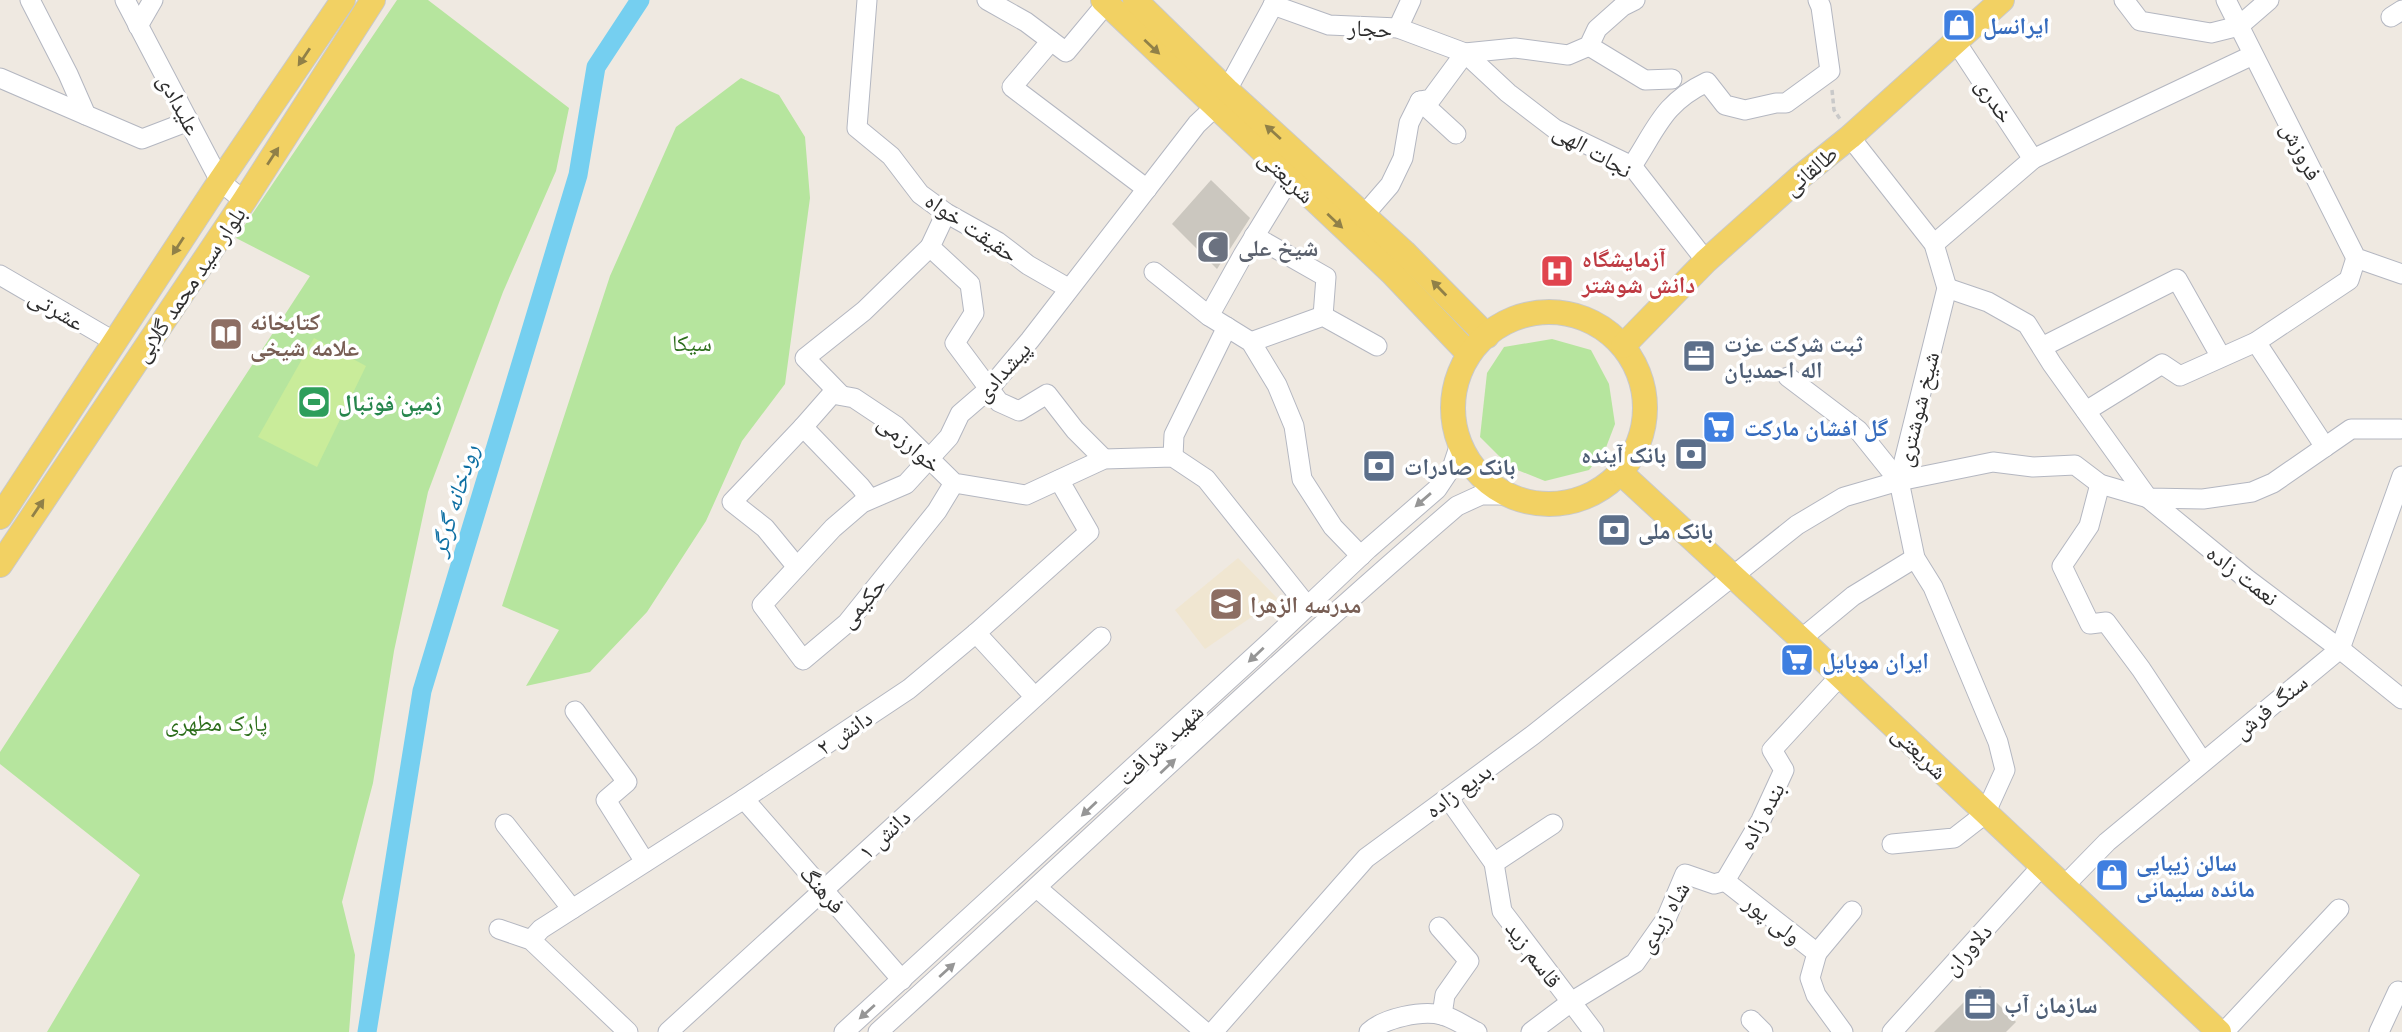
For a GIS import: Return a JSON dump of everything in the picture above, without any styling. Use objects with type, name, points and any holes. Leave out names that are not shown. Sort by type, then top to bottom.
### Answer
[{"type":"main road","name":"بلوار سید محمد گلابی","points":[[0,517],[342,0]]},
{"type":"main road","name":"بلوار سید محمد گلابی","points":[[0,565],[244,201],[373,0]]},
{"type":"main road","name":"شریعتی","points":[[1135,0],[1290,178],[1392,273],[1469,354]]},
{"type":"main road","name":"طالقانی","points":[[1623,346],[1706,261],[1799,178],[1850,137],[2002,0]]},
{"type":"main road","name":"شریعتی","points":[[1105,2],[1364,215],[1487,336]]},
{"type":"main road","points":[[1533,313],[1566,313],[1598,325],[1623,346],[1638,369],[1645,396],[1645,424],[1636,450],[1621,473],[1597,492],[1568,502],[1538,503],[1509,495],[1480,474],[1460,444],[1453,410],[1458,375],[1469,354],[1487,336],[1502,324],[1533,313]]},
{"type":"main road","name":"شریعتی","points":[[1621,473],[2219,1032]]},
{"type":"street","points":[[30,0],[86,115]]},
{"type":"street","name":"علیدادی","points":[[125,0],[220,181],[244,201]]},
{"type":"street","points":[[138,26],[153,0]]},
{"type":"street","name":"حقیقت خواه","points":[[867,0],[857,128],[891,156],[920,194],[1068,288]]},
{"type":"street","points":[[987,0],[1026,22],[1066,52],[1105,2]]},
{"type":"street","points":[[1398,28],[1411,0]]},
{"type":"street","points":[[1364,215],[1390,184],[1403,158],[1409,122],[1420,102],[1432,99],[1465,53],[1515,47],[1568,55],[1589,46],[1597,29],[1634,0]]},
{"type":"street","points":[[1632,166],[1666,110],[1686,92],[1707,82],[1725,105],[1745,110],[1786,103],[1830,71],[1818,0]]},
{"type":"street","points":[[2124,0],[2140,21],[2211,33],[2239,26],[2269,0]]},
{"type":"street","name":"فروزش","points":[[2226,0],[2356,258]]},
{"type":"street","name":"پیشدادی","points":[[762,605],[833,528],[862,503],[906,484],[949,437],[960,414],[989,389],[1030,340],[1197,124],[1221,98],[1275,2]]},
{"type":"street","name":"حجار","points":[[1275,2],[1329,25],[1398,28],[1465,53]]},
{"type":"street","points":[[1051,41],[1012,87],[1147,189]]},
{"type":"street","name":"خدری","points":[[1956,42],[2033,159]]},
{"type":"street","points":[[1589,46],[1645,80],[1672,79]]},
{"type":"street","name":"نجات الهی","points":[[1465,53],[1508,93],[1555,129],[1632,166],[1706,261]]},
{"type":"street","points":[[1934,244],[2033,159],[2253,55]]},
{"type":"street","points":[[0,78],[142,139],[189,121]]},
{"type":"street","points":[[1420,102],[1456,134]]},
{"type":"street","points":[[1850,137],[1934,244],[1947,288],[1988,302],[2027,324],[2148,498],[2203,499],[2252,492],[2273,483],[2351,429],[2401,427]]},
{"type":"street","points":[[1209,316],[1290,178]]},
{"type":"street","points":[[946,213],[930,247],[970,284],[974,313],[954,343],[999,402],[1019,411],[1047,394],[1074,430],[1104,458],[1173,457],[1206,479],[1308,607]]},
{"type":"street","points":[[1254,236],[1326,277],[1323,316]]},
{"type":"street","name":"خوارزمی","points":[[930,247],[864,310],[805,358],[841,395],[854,398],[896,426],[954,483],[1026,495],[1104,458]]},
{"type":"street","points":[[2085,411],[2162,365],[2180,376],[2256,342],[2349,280],[2356,258],[2402,274]]},
{"type":"street","points":[[1154,272],[1209,316],[1251,342],[1277,384],[1294,426],[1302,479],[1333,527],[1361,556]]},
{"type":"street","name":"عشرتی","points":[[0,275],[115,342]]},
{"type":"street","points":[[2042,347],[2177,279],[2221,357]]},
{"type":"street","name":"شیخ شوشتری","points":[[1947,288],[1899,481],[1915,558],[1933,587],[1998,742],[2006,770],[1986,814]]},
{"type":"street","points":[[1251,342],[1323,316],[1377,346]]},
{"type":"street","points":[[1173,457],[1174,435],[1227,327]]},
{"type":"street","points":[[2256,342],[2325,447]]},
{"type":"street","points":[[1788,377],[1858,430],[1899,481]]},
{"type":"street","points":[[797,567],[765,528],[732,502],[832,394],[841,395]]},
{"type":"street","points":[[803,427],[870,499]]},
{"type":"street","name":"شهید شرافت","points":[[844,1032],[1437,489],[1453,465],[1460,444]]},
{"type":"street","name":"بدیع زاده","points":[[1213,1032],[1366,858],[1533,735],[1797,525],[1844,497],[1899,481],[1993,462],[2033,467],[2075,465],[2100,484],[2148,498]]},
{"type":"street","points":[[2340,649],[2396,514],[2402,476]]},
{"type":"street","name":"دانش ۲","points":[[531,940],[541,929],[909,689],[976,633],[1089,532],[1059,480]]},
{"type":"street","name":"حکیمی","points":[[762,605],[803,660],[846,623],[937,511],[954,483]]},
{"type":"street","points":[[2100,484],[2089,526],[2062,566],[2090,624],[2106,622],[2202,761]]},
{"type":"street","name":"شهید شرافت","points":[[878,1032],[1288,654],[1457,506],[1481,495],[1509,495]]},
{"type":"street","name":"نعمت زاده","points":[[2148,498],[2402,699]]},
{"type":"street","points":[[1801,639],[1853,596],[1915,558]]},
{"type":"street","points":[[976,633],[1034,696]]},
{"type":"street","name":"دانش ۱","points":[[668,1032],[1101,637]]},
{"type":"street","name":"سنگ فرش","points":[[2063,887],[2107,842],[2340,649]]},
{"type":"street","name":"بنده زاده","points":[[1725,881],[1760,820],[1784,770],[1772,750],[1840,676]]},
{"type":"street","points":[[575,711],[626,782],[606,800],[645,862]]},
{"type":"street","name":"قاسم زید","points":[[1448,798],[1494,863],[1502,911],[1594,1032]]},
{"type":"street","name":"فرهنگ","points":[[744,799],[902,980]]},
{"type":"street","points":[[1892,844],[1954,838],[1986,814]]},
{"type":"street","points":[[505,824],[572,909]]},
{"type":"street","points":[[1494,863],[1553,824]]},
{"type":"street","name":"دلاوران","points":[[1892,1032],[2041,866]]},
{"type":"street","name":"شاه زیدی","points":[[1571,1002],[1635,963],[1666,919],[1685,874],[1714,884],[1725,881]]},
{"type":"street","name":"ولی پور","points":[[1725,881],[1818,953],[1810,978],[1815,995],[1843,1032]]},
{"type":"street","points":[[1037,888],[1205,1032]]},
{"type":"street","points":[[2224,1032],[2339,909]]},
{"type":"street","points":[[1818,953],[1852,911]]},
{"type":"street","points":[[1439,927],[1469,961],[1446,995],[1442,1015]]},
{"type":"street","points":[[499,929],[531,940],[628,1032]]},
{"type":"street","points":[[2379,1032],[2398,990],[2402,993]]},
{"type":"street","points":[[1531,1032],[1571,1002]]},
{"type":"street","points":[[1369,1032],[1378,1024],[1411,1015],[1442,1015],[1477,1032]]},
{"type":"path","points":[[1830,71],[1834,110],[1850,137]]},
{"type":"shaded area","name":"مدرسه الزهرا","points":[[1238,558],[1278,599],[1205,649],[1175,610]]},
{"type":"green space","name":"پارک مطهری","points":[[397,0],[428,0],[569,108],[556,171],[503,292],[428,492],[394,651],[373,783],[342,902],[355,955],[349,1032],[47,1032],[140,875],[0,764],[0,752],[310,276],[236,238]]},
{"type":"green space","name":"سیکا","points":[[741,78],[779,95],[805,137],[810,198],[785,384],[742,441],[706,521],[647,612],[590,672],[526,686],[559,630],[502,606],[610,276],[676,127]]},
{"type":"green space","name":"زمین فوتبال","points":[[314,338],[366,366],[317,467],[258,437]]},
{"type":"green space","points":[[1552,339],[1591,350],[1609,384],[1615,424],[1605,450],[1589,470],[1545,481],[1510,467],[1480,437],[1487,373],[1504,347]]},
{"type":"building","name":"شیخ علی","points":[[1211,180],[1250,218],[1217,269],[1172,224]]},
{"type":"building","name":"سازمان آب","points":[[1980,986],[2016,1022],[2006,1032],[1934,1032]]},
{"type":"waterway","name":"رودخانه گرگر","points":[[367,1032],[422,691],[578,175],[596,67],[640,0]]},
{"type":"place","name":"ایرانسل","points":[[1959,25]]},
{"type":"place","name":"شیخ علی","points":[[1213,247]]},
{"type":"place","name":"آزمایشگاه دانش شوشتر","points":[[1557,271]]},
{"type":"place","name":"کتابخانه علامه شیخی","points":[[226,334]]},
{"type":"place","name":"ثبت شرکت عزت اله احمدیان","points":[[1699,356]]},
{"type":"place","name":"زمین فوتبال","points":[[314,402]]},
{"type":"place","name":"گل افشان مارکت","points":[[1719,427]]},
{"type":"place","name":"بانک آینده","points":[[1691,454]]},
{"type":"place","name":"بانک صادرات","points":[[1379,466]]},
{"type":"place","name":"بانک ملی","points":[[1614,530]]},
{"type":"place","name":"مدرسه الزهرا","points":[[1226,604]]},
{"type":"place","name":"ایران موبایل","points":[[1797,660]]},
{"type":"place","name":"سالن زیبایی مائده سلیمانی","points":[[2112,875]]},
{"type":"place","name":"سازمان آب","points":[[1980,1004]]}]
